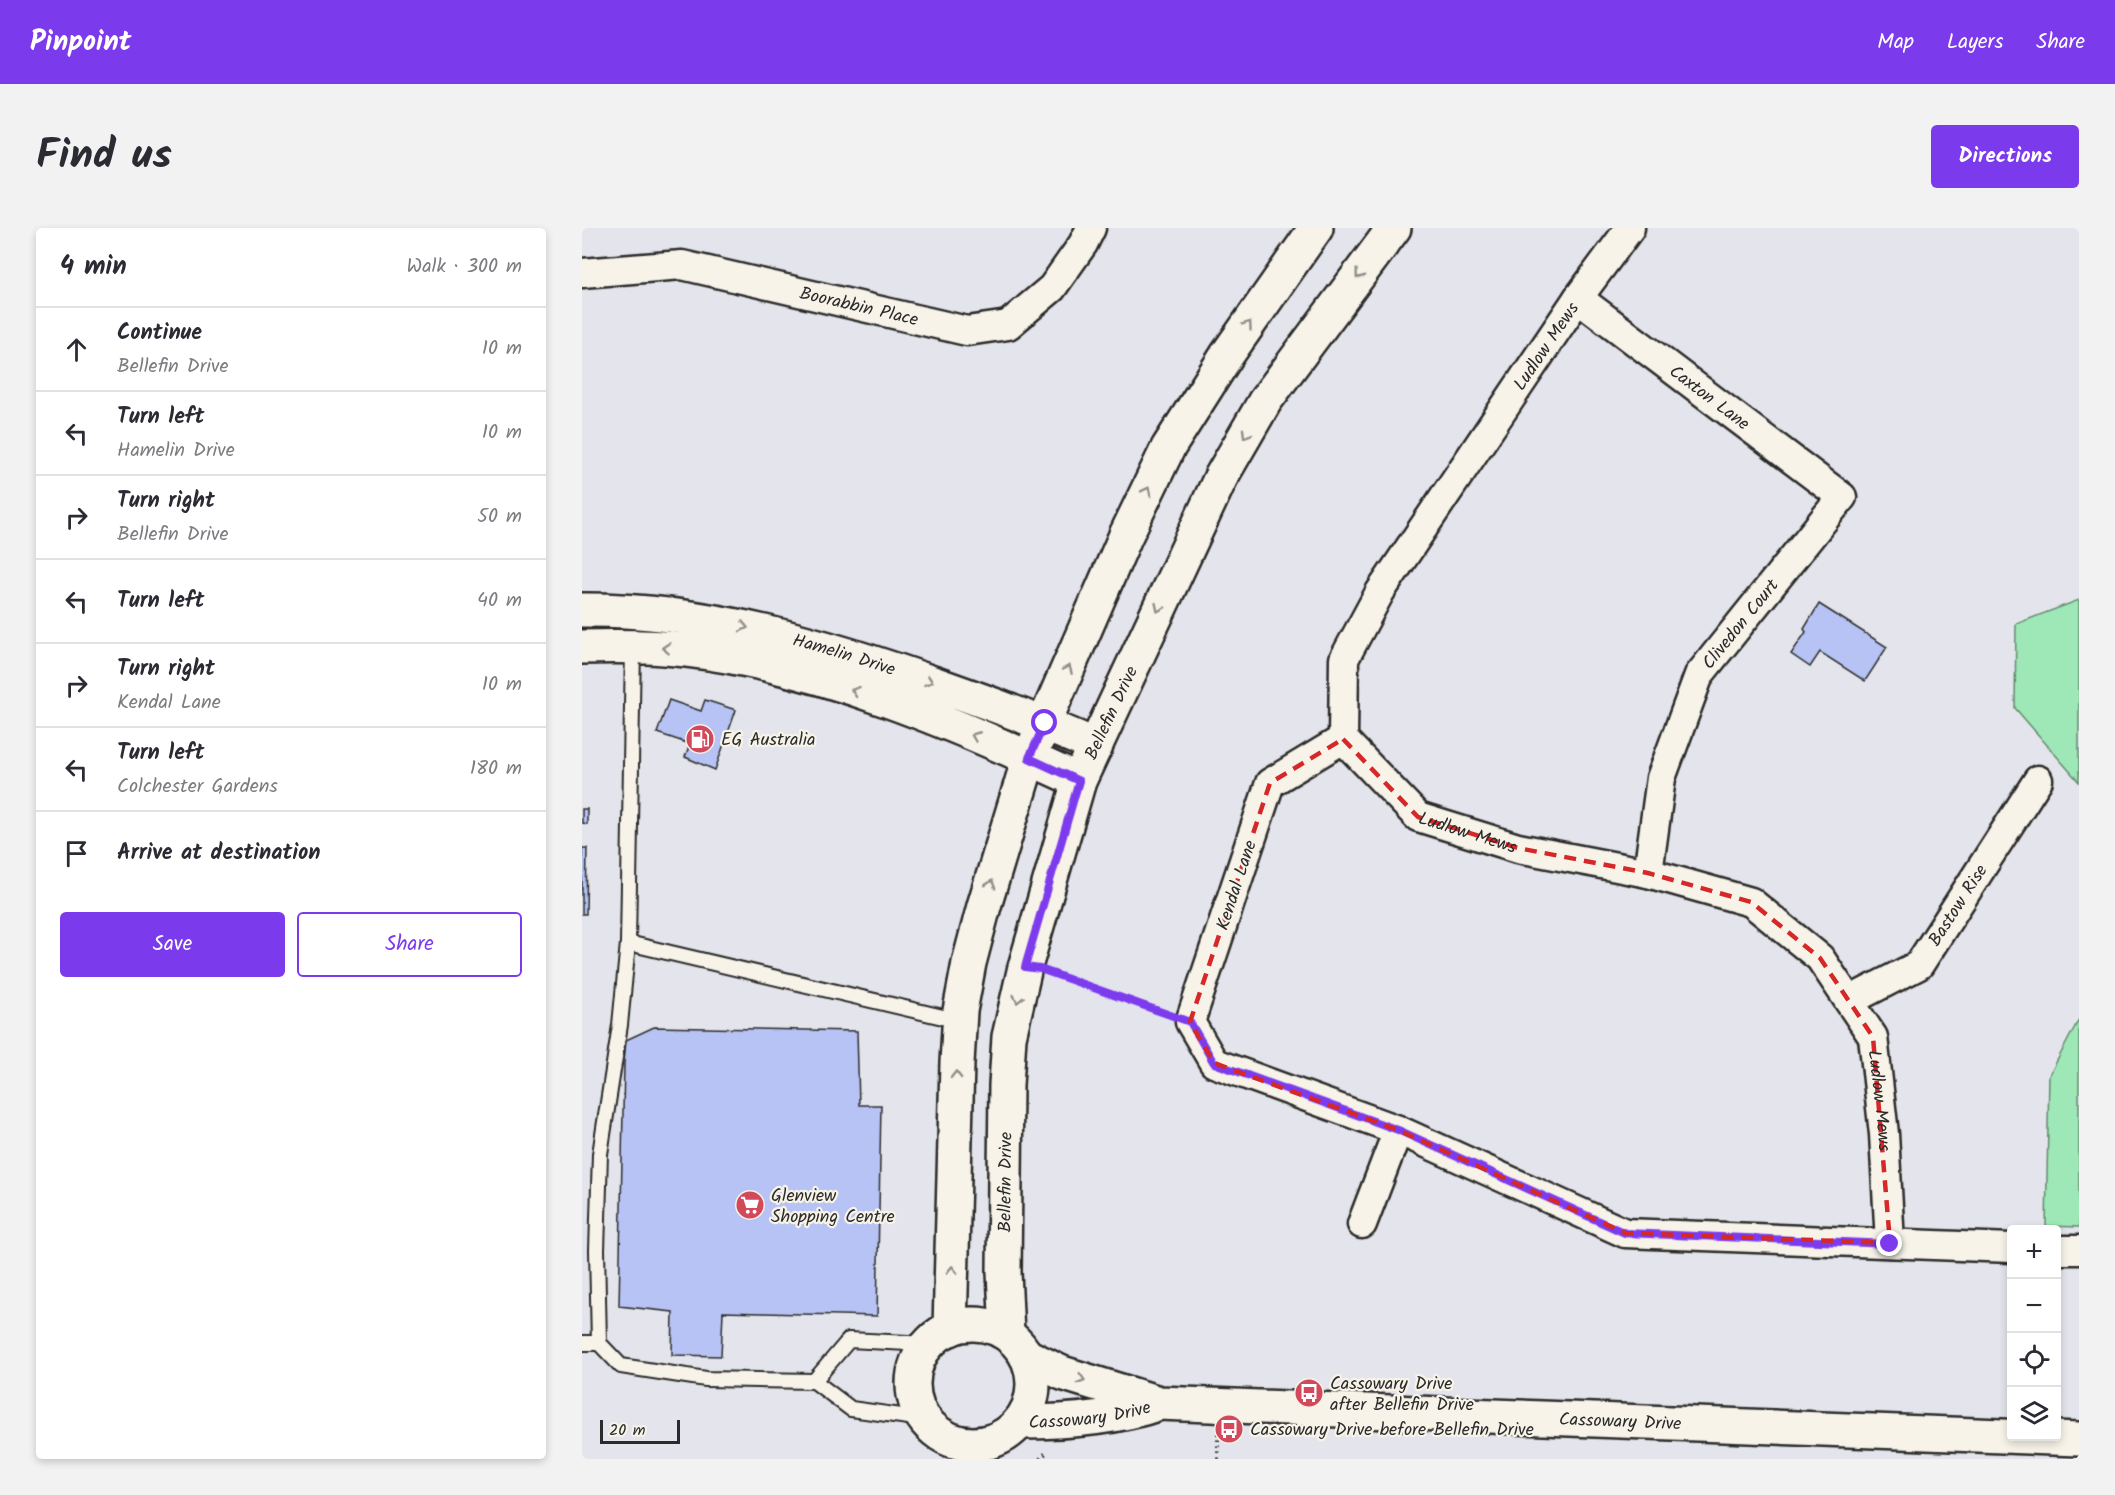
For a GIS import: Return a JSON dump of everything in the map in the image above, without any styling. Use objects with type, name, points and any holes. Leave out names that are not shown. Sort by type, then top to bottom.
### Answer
[{"type":"main road","points":[[939,1336],[960,1021],[969,963],[1029,758],[1122,545],[1168,448],[1227,355],[1316,228]]},
{"type":"main road","name":"Bellefin Drive","points":[[1017,1345],[1004,1272],[1006,1085],[1009,1037],[1025,967],[1079,781],[1221,477],[1265,401],[1394,228]]},
{"type":"main road","name":"Hamelin Drive","points":[[582,610],[621,609],[679,615],[774,634],[874,662],[1045,723],[1096,746]]},
{"type":"main road","name":"Hamelin Drive","points":[[582,646],[633,646],[687,650],[797,671],[911,710],[1079,781]]},
{"type":"main road","points":[[969,1324],[989,1326],[1017,1345],[1032,1373],[1033,1390],[1029,1407],[1001,1441],[969,1445],[933,1436],[913,1394],[915,1367],[939,1336],[969,1324]]},
{"type":"main road","name":"Cassowary Drive","points":[[1017,1345],[1062,1373],[1159,1403],[2079,1439]]},
{"type":"main road","name":"Cassowary Drive","points":[[1001,1441],[1072,1419],[1134,1412],[1159,1403]]},
{"type":"street","name":"Boorabbin Place","points":[[582,273],[682,265],[967,331],[1008,325],[1052,288],[1083,244],[1091,228]]},
{"type":"street","name":"Ludlow Mews","points":[[1630,228],[1578,298],[1380,592],[1344,659],[1343,740],[1418,817],[1518,848],[1648,873],[1750,902],[1821,958],[1873,1037],[1884,1134],[1890,1244]]},
{"type":"street","name":"Caxton Lane","points":[[1578,298],[1842,497]]},
{"type":"street","name":"Clivedon Court","points":[[1648,873],[1661,778],[1699,675],[1842,497]]},
{"type":"street","name":"Kendal Lane","points":[[1190,1022],[1270,783],[1343,740]]},
{"type":"street","name":"Bastow Rise","points":[[1849,1001],[1919,964],[2038,780]]},
{"type":"street","points":[[1190,1022],[1214,1063],[1398,1130],[1625,1233],[2007,1248]]},
{"type":"street","points":[[1362,1224],[1398,1130]]},
{"type":"street","points":[[2061,1250],[2079,1251]]},
{"type":"lane","points":[[633,646],[628,943],[620,1025],[600,1154],[597,1250],[599,1343],[621,1366],[706,1379],[814,1382],[851,1409],[933,1436]]},
{"type":"lane","points":[[628,943],[960,1021]]},
{"type":"lane","points":[[814,1382],[849,1340],[939,1336]]},
{"type":"lane","points":[[582,1343],[599,1343]]},
{"type":"path","points":[[1025,967],[1040,969],[1190,1022]]},
{"type":"highlighted area","points":[[1343,739],[1418,817],[1518,848],[1648,873],[1751,902],[1820,958],[1873,1037],[1890,1243],[1625,1233],[1398,1130],[1214,1063],[1190,1022],[1270,783]]},
{"type":"green space","points":[[2079,600],[2079,782],[2015,708],[2016,624]]},
{"type":"green space","points":[[2079,1019],[2079,1227],[2046,1225],[2049,1076]]},
{"type":"building","points":[[1819,604],[1887,647],[1865,681],[1820,652],[1810,667],[1791,654],[1806,632],[1804,629]]},
{"type":"building","name":"EG Australia","points":[[669,700],[701,711],[705,700],[736,710],[715,770],[685,757],[690,744],[657,733]]},
{"type":"building","points":[[582,809],[587,809],[587,824],[582,823]]},
{"type":"building","points":[[582,848],[587,848],[586,914],[582,914]]},
{"type":"building","name":"Glenview Shopping Centre","points":[[654,1027],[857,1031],[859,1105],[881,1105],[877,1316],[723,1312],[721,1356],[672,1355],[673,1312],[619,1306],[626,1040]]},
{"type":"place","name":"EG Australia","points":[[700,739]]},
{"type":"place","name":"Glenview Shopping Centre","points":[[750,1205]]},
{"type":"place","name":"Cassowary Drive after Bellefin Drive","points":[[1309,1393]]},
{"type":"place","name":"Cassowary Drive before Bellefin Drive","points":[[1229,1429]]},
{"type":"route","points":[[1045,723],[1029,758],[1079,781],[1025,967],[1040,969],[1190,1022],[1214,1063],[1398,1130],[1625,1233],[1890,1244]]}]
